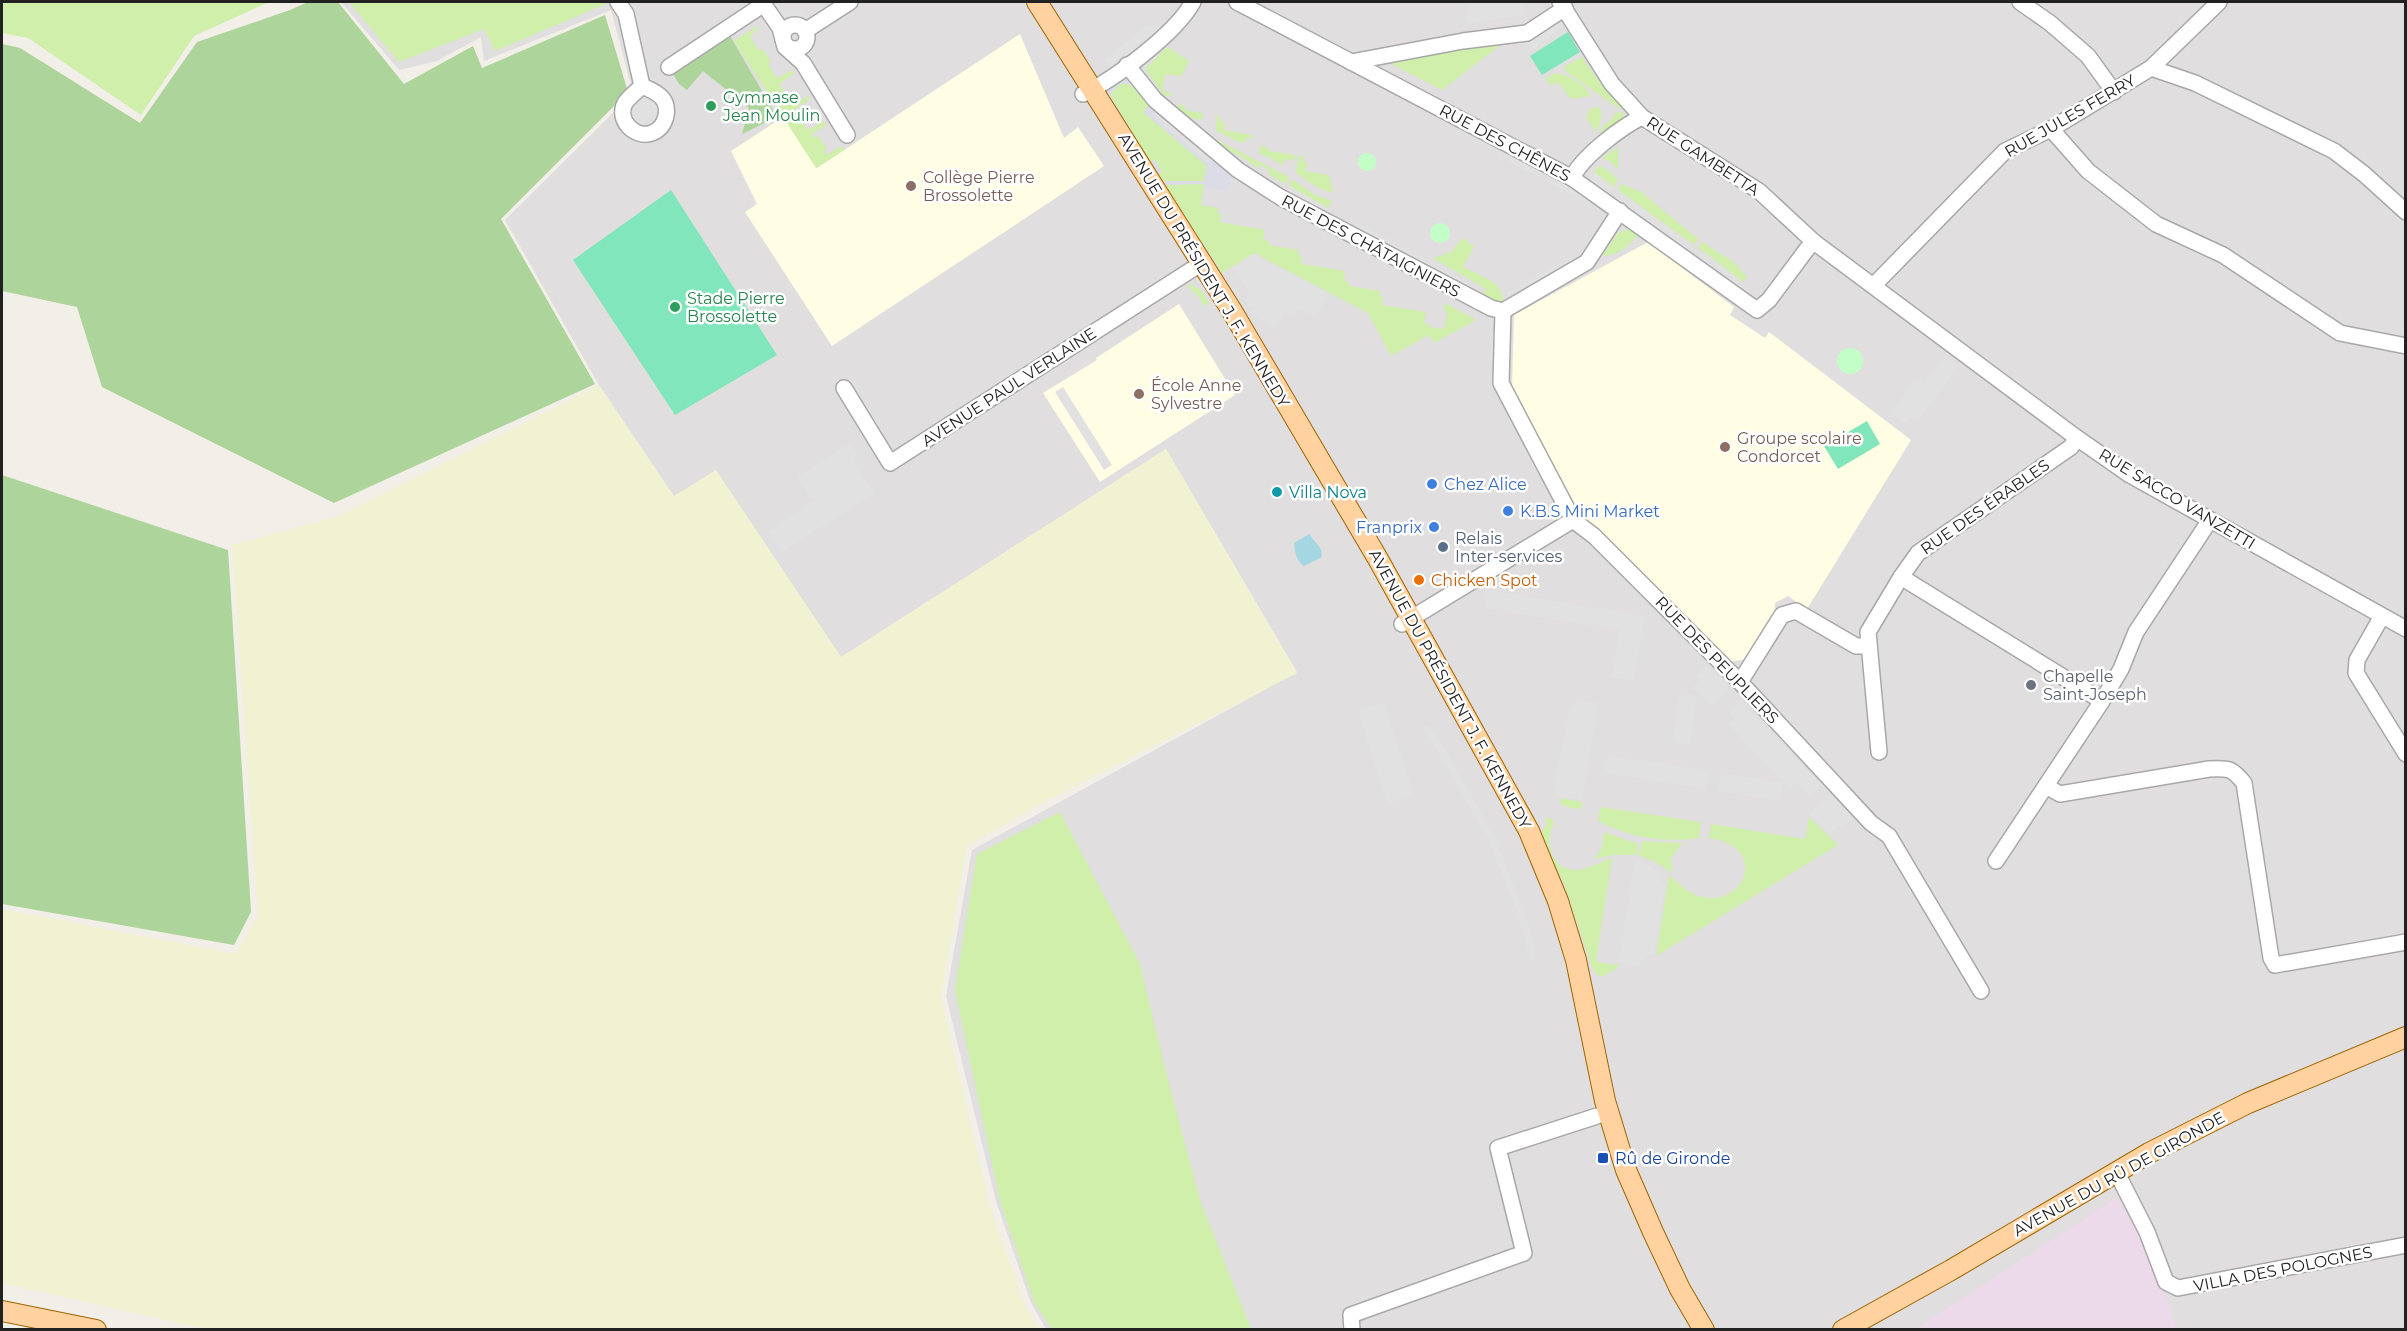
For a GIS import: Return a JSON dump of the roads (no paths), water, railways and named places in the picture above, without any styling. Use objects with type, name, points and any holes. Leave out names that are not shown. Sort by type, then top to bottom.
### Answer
[{"type":"main road","name":"AVENUE DU PRÉSIDENT J. F. KENNEDY","points":[[1024,2],[1088,92]]},
{"type":"main road","name":"AVENUE DU PRÉSIDENT J. F. KENNEDY","points":[[1037,2],[1088,92],[1378,559],[1406,621],[1518,834],[1546,905],[1564,962],[1597,1116],[1615,1173],[1641,1238],[1689,1329]]},
{"type":"main road","name":"AVENUE DU PRÉSIDENT J. F. KENNEDY","points":[[1406,621],[1435,658],[1529,831],[1558,901],[1576,960],[1605,1101],[1626,1170],[1680,1289],[1704,1329]]},
{"type":"main road","name":"AVENUE DU RÛ DE GIRONDE","points":[[1843,1329],[1951,1270],[2149,1154],[2248,1103],[2406,1037]]},
{"type":"main road","name":"AVENUE DU RÛ DE GIRONDE","points":[[1869,1329],[2120,1179],[2251,1111],[2406,1045]]},
{"type":"main road","points":[[2,1311],[96,1329]]},
{"type":"street","points":[[618,2],[626,14],[642,86]]},
{"type":"street","points":[[805,31],[850,2]]},
{"type":"street","points":[[1088,92],[1165,35],[1193,2]]},
{"type":"street","name":"RUE DES CHÊNES","points":[[1237,2],[1572,177],[1757,310],[1769,300],[1814,242]]},
{"type":"street","points":[[2020,2],[2050,23],[2088,56],[2114,92]]},
{"type":"street","name":"RUE JULES FERRY","points":[[1874,285],[2006,151],[2051,129],[2151,68],[2219,2]]},
{"type":"street","points":[[669,67],[763,3],[780,28],[785,46],[803,63],[847,135]]},
{"type":"street","points":[[1351,62],[1463,41],[1527,33],[1562,5]]},
{"type":"street","name":"RUE GAMBETTA","points":[[1562,5],[1612,84],[1642,117],[1760,191],[1814,242],[1874,285]]},
{"type":"street","points":[[803,47],[789,49],[783,41],[784,32],[791,26],[801,26],[805,31],[807,38],[803,47],[803,63]]},
{"type":"street","name":"RUE DES CHÂTAIGNIERS","points":[[1127,65],[1155,100],[1238,170],[1280,197],[1467,297],[1503,311]]},
{"type":"street","points":[[2151,68],[2195,83],[2334,151],[2364,174],[2406,212]]},
{"type":"street","points":[[1572,177],[1576,169],[1593,153],[1642,117]]},
{"type":"street","points":[[2051,129],[2088,171],[2156,224],[2223,255],[2340,333],[2406,346]]},
{"type":"street","points":[[1503,311],[1587,262],[1620,211]]},
{"type":"street","name":"AVENUE PAUL VERLAINE","points":[[844,388],[890,463],[1197,266]]},
{"type":"street","name":"RUE SACCO VANZETTI","points":[[1874,285],[2077,438],[2130,475],[2406,629]]},
{"type":"street","name":"RUE DES PEUPLIERS","points":[[1503,311],[1502,383],[1573,520],[1594,536],[1740,682],[1871,823],[1889,836],[1981,991]]},
{"type":"street","name":"RUE DES ÉRABLES","points":[[1879,752],[1868,632],[1901,578],[1918,553],[2071,447],[2077,438]]},
{"type":"street","points":[[1406,621],[1573,520]]},
{"type":"street","points":[[1996,861],[2102,701],[2121,669],[2136,632],[2210,520]]},
{"type":"street","points":[[1901,578],[2102,701]]},
{"type":"street","points":[[1740,682],[1782,615],[1796,611],[1856,646],[1868,646]]},
{"type":"street","points":[[2382,616],[2357,660],[2356,673],[2406,754]]},
{"type":"street","points":[[2046,786],[2060,794],[2121,786],[2210,769],[2225,768],[2235,771],[2244,783],[2271,958],[2275,965],[2406,942]]},
{"type":"street","points":[[1352,1329],[1351,1315],[1524,1253],[1498,1148],[1597,1116]]},
{"type":"street","name":"VILLA DES POLOGNES","points":[[2120,1179],[2147,1232],[2166,1282],[2178,1288],[2406,1245]]},
{"type":"water","points":[[1309,534],[1321,549],[1322,557],[1304,566],[1295,553],[1294,543]]},
{"type":"place","name":"Gymnase Jean Moulin","points":[[711,106]]},
{"type":"place","name":"Collège Pierre Brossolette","points":[[911,186]]},
{"type":"place","name":"Stade Pierre Brossolette","points":[[675,307]]},
{"type":"place","name":"École Anne Sylvestre","points":[[1139,394]]},
{"type":"place","name":"Groupe scolaire Condorcet","points":[[1725,447]]},
{"type":"place","name":"Chez Alice","points":[[1432,484]]},
{"type":"place","name":"Villa Nova","points":[[1277,492]]},
{"type":"place","name":"K.B.S Mini Market","points":[[1508,511]]},
{"type":"place","name":"Franprix","points":[[1434,527]]},
{"type":"place","name":"Relais Inter-services","points":[[1443,547]]},
{"type":"place","name":"Chicken Spot","points":[[1419,580]]},
{"type":"place","name":"Chapelle Saint-Joseph","points":[[2031,685]]},
{"type":"place","name":"Rû de Gironde","points":[[1603,1158]]}]
